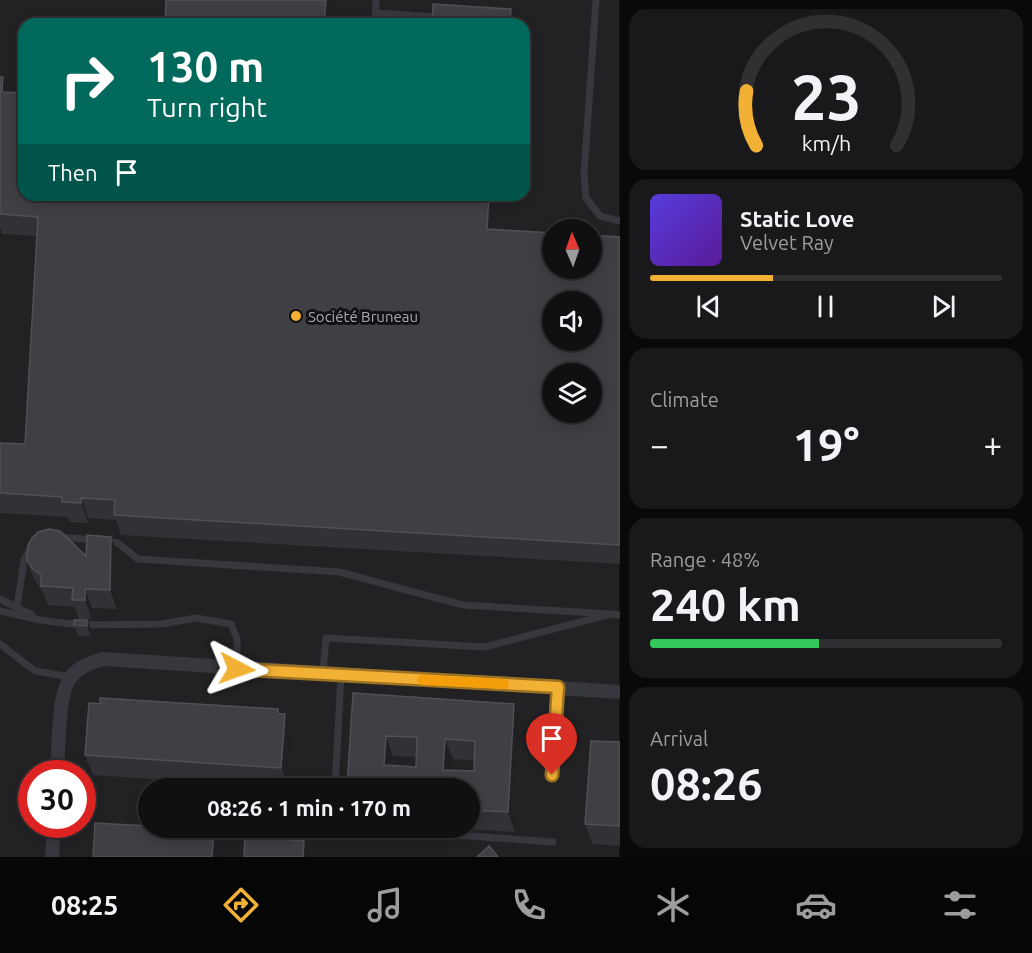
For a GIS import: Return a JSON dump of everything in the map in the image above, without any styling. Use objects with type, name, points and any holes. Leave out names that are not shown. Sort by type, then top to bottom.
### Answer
[{"type":"street","points":[[58,760],[62,696],[70,677],[85,664],[103,659],[620,692]]},
{"type":"street","points":[[52,857],[53,838]]},
{"type":"lane","points":[[376,0],[376,18]]},
{"type":"lane","points":[[596,0],[584,174],[586,198],[600,216],[620,221]]},
{"type":"lane","points":[[376,13],[436,17]]},
{"type":"lane","points":[[52,536],[118,543],[138,558],[339,572],[463,605],[615,615]]},
{"type":"lane","points":[[17,607],[24,560],[33,543],[42,539]]},
{"type":"lane","points":[[0,599],[40,620]]},
{"type":"lane","points":[[0,610],[40,620],[79,625],[162,624],[196,618],[231,624],[237,639],[237,669]]},
{"type":"lane","points":[[323,674],[326,638],[485,647],[615,615]]},
{"type":"lane","points":[[0,644],[35,671],[70,677]]},
{"type":"lane","points":[[336,778],[341,675]]},
{"type":"lane","points":[[552,775],[558,687]]},
{"type":"lane","points":[[480,837],[553,842]]},
{"type":"shaded area","points":[[0,0],[619,0],[619,857],[0,857]]},
{"type":"building","points":[[166,0],[326,0],[324,18],[165,18]]},
{"type":"building","points":[[433,4],[511,9],[510,18],[432,18]]},
{"type":"building","name":"Société Bruneau","points":[[0,77],[3,77],[2,92],[18,93],[18,201],[489,201],[487,229],[542,232],[542,279],[602,279],[602,236],[620,237],[620,545],[114,515],[115,500],[81,498],[81,503],[62,502],[62,497],[0,493],[0,443],[25,444],[38,217],[0,214]]},
{"type":"building","points":[[49,529],[60,531],[86,556],[87,535],[111,537],[110,590],[85,589],[85,600],[72,600],[73,588],[41,586],[41,575],[32,568],[27,560],[28,545],[38,532]]},
{"type":"building","points":[[74,620],[87,620],[87,626],[74,625]]},
{"type":"building","points":[[353,693],[514,704],[508,812],[480,811],[480,778],[348,778]],"holes":[[[386,736],[417,737],[416,767],[384,765]],[[445,739],[475,741],[474,771],[443,770]]]},
{"type":"building","points":[[100,698],[278,709],[278,714],[285,714],[281,768],[85,755],[89,703],[100,704]]},
{"type":"building","points":[[591,741],[620,742],[620,826],[585,824]]},
{"type":"building","points":[[96,823],[138,825],[138,838],[213,838],[212,857],[93,857]]},
{"type":"building","points":[[245,838],[304,841],[303,857],[244,857]]},
{"type":"building","points":[[489,846],[498,857],[477,857]]},
{"type":"slow traffic","points":[[422,680],[504,684]]},
{"type":"place","name":"Société Bruneau","points":[[296,316]]},
{"type":"route","points":[[237,669],[558,687],[552,775]]}]
